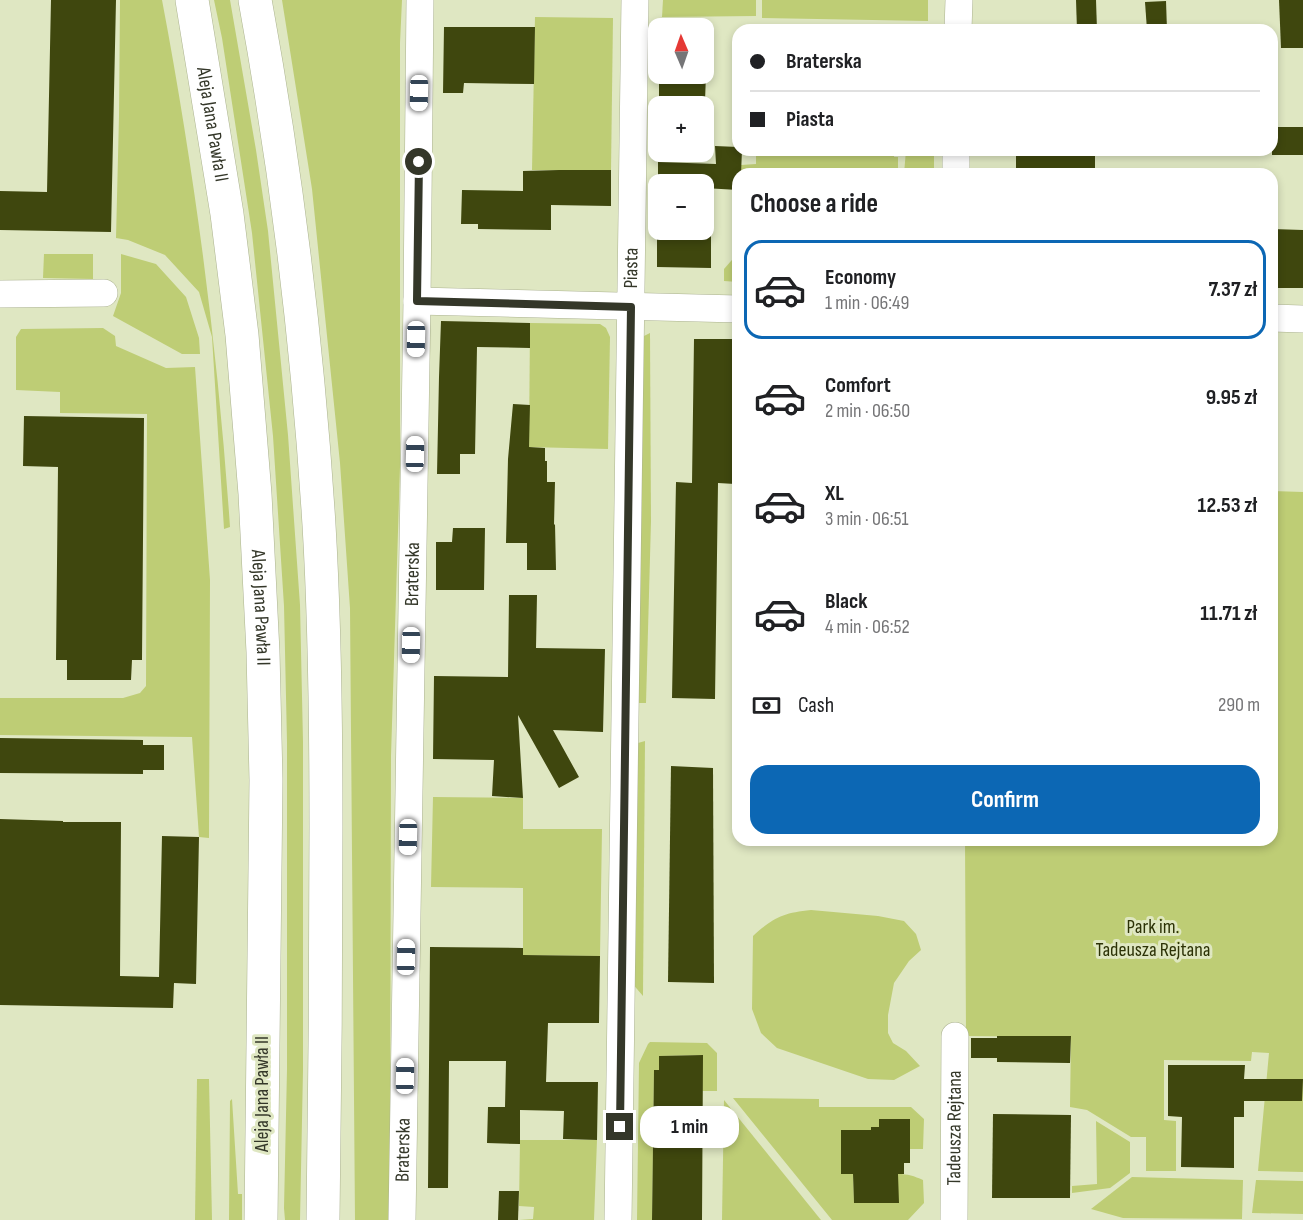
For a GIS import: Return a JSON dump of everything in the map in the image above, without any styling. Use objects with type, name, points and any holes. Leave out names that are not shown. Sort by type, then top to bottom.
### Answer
[{"type":"main road","name":"Aleja Jana Pawła II","points":[[192,0],[227,214],[242,335],[255,494],[263,652],[266,780],[261,1220]]},
{"type":"main road","points":[[255,0],[290,218],[304,335],[319,526],[324,618],[326,757],[323,1220]]},
{"type":"street","name":"Braterska","points":[[402,1220],[420,0]]},
{"type":"street","name":"Piasta","points":[[618,1220],[635,0]]},
{"type":"street","points":[[958,24],[959,0]]},
{"type":"street","points":[[0,294],[104,293]]},
{"type":"street","points":[[417,301],[732,309]]},
{"type":"street","points":[[1278,318],[1303,319]]},
{"type":"street","name":"Tadeusza Rejtana","points":[[954,1220],[955,1036]]},
{"type":"green space","points":[[120,0],[162,0],[185,131],[212,329],[230,527],[224,529],[212,337],[199,292],[165,255],[128,240],[116,238]]},
{"type":"green space","points":[[214,0],[230,0],[268,231],[288,435],[300,605],[303,742],[303,1070],[300,1220],[285,1220],[284,1208],[287,1069],[287,742],[284,606],[273,436],[252,233]]},
{"type":"green space","points":[[282,0],[402,0],[400,43],[400,467],[391,756],[390,1220],[355,1220],[350,608],[340,463],[312,189]]},
{"type":"green space","points":[[663,0],[756,0],[756,16],[662,17]]},
{"type":"green space","points":[[762,0],[928,0],[928,21],[762,18]]},
{"type":"green space","points":[[535,17],[613,18],[611,170],[532,170]]},
{"type":"green space","points":[[756,156],[898,157],[898,168],[741,168],[741,165],[756,164]]},
{"type":"green space","points":[[906,156],[934,156],[934,168],[904,168]]},
{"type":"green space","points":[[44,254],[93,254],[93,279],[43,278]]},
{"type":"green space","points":[[121,254],[156,264],[186,297],[199,338],[200,354],[182,354],[113,316],[121,293]]},
{"type":"green space","points":[[732,260],[732,282],[724,281],[724,269]]},
{"type":"green space","points":[[530,323],[600,324],[606,328],[610,337],[608,449],[529,447]]},
{"type":"green space","points":[[103,328],[115,336],[116,346],[166,368],[195,367],[210,580],[209,838],[199,837],[192,737],[0,735],[0,698],[123,698],[140,693],[146,686],[147,414],[60,413],[60,392],[16,390],[16,337],[21,329]]},
{"type":"green space","points":[[650,333],[651,521],[646,703],[632,703],[640,343],[644,336]]},
{"type":"green space","name":"Park im. Tadeusza Rejtana","points":[[1278,491],[1303,492],[1303,1172],[1258,1171],[1269,1053],[1252,1052],[1251,1061],[1164,1060],[1164,1120],[1176,1121],[1176,1171],[1146,1171],[1146,1137],[1131,1137],[1087,1110],[1070,1107],[1071,1037],[966,1036],[965,846],[1278,846]]},
{"type":"green space","points":[[645,741],[643,996],[631,982],[638,743]]},
{"type":"green space","points":[[433,797],[523,798],[523,829],[602,829],[600,956],[523,955],[523,888],[431,887]]},
{"type":"green space","points":[[811,910],[878,916],[904,921],[916,934],[921,950],[909,961],[894,983],[888,1015],[888,1033],[893,1043],[906,1051],[920,1066],[894,1080],[868,1079],[777,1048],[761,1033],[752,1009],[753,936],[779,917]]},
{"type":"green space","points":[[650,1042],[707,1043],[717,1053],[717,1091],[702,1091],[702,1055],[660,1056],[659,1070],[654,1070],[652,1220],[637,1220],[639,1063]]},
{"type":"green space","points":[[197,1079],[209,1079],[212,1220],[195,1220]]},
{"type":"green space","points":[[733,1098],[819,1099],[819,1107],[911,1107],[924,1119],[923,1149],[910,1149],[909,1119],[879,1119],[879,1127],[871,1127],[871,1130],[841,1130],[841,1174],[853,1174],[854,1203],[898,1203],[898,1174],[923,1180],[924,1203],[908,1220],[832,1220]]},
{"type":"green space","points":[[232,1099],[238,1194],[242,1194],[242,1220],[229,1220],[230,1101]]},
{"type":"green space","points":[[724,1100],[821,1220],[722,1220]]},
{"type":"green space","points":[[1096,1121],[1130,1142],[1130,1173],[1110,1188],[1072,1193],[1072,1186],[1097,1184]]},
{"type":"green space","points":[[520,1140],[597,1140],[594,1220],[519,1220],[533,1219],[534,1207],[519,1206]]},
{"type":"green space","points":[[1132,1177],[1243,1180],[1242,1219],[1123,1218],[1091,1209]]},
{"type":"green space","points":[[1256,1180],[1303,1181],[1303,1214],[1252,1213]]},
{"type":"building","points":[[51,0],[116,0],[111,232],[0,230],[0,191],[47,192]]},
{"type":"building","points":[[1076,0],[1096,0],[1097,24],[1077,24]]},
{"type":"building","points":[[1279,0],[1303,0],[1303,48],[1281,48]]},
{"type":"building","points":[[1166,1],[1167,24],[1147,24],[1145,2]]},
{"type":"building","points":[[444,27],[535,27],[534,84],[464,83],[463,93],[443,93]]},
{"type":"building","points":[[659,84],[706,84],[705,96],[659,96]]},
{"type":"building","points":[[1278,127],[1303,127],[1303,155],[1278,155]]},
{"type":"building","points":[[715,146],[732,147],[732,156],[742,156],[741,168],[732,168],[732,190],[714,189],[714,174],[658,174],[658,162],[716,164]]},
{"type":"building","points":[[1016,156],[1095,156],[1095,168],[1016,168]]},
{"type":"building","points":[[611,170],[611,206],[551,205],[551,230],[478,229],[478,224],[461,224],[462,190],[523,191],[523,171]]},
{"type":"building","points":[[1278,229],[1303,230],[1303,288],[1278,288]]},
{"type":"building","points":[[657,240],[711,240],[711,268],[657,267]]},
{"type":"building","points":[[441,321],[530,323],[530,348],[477,347],[475,454],[460,454],[460,474],[437,474]]},
{"type":"building","points":[[694,339],[732,339],[732,484],[718,483],[715,699],[672,698],[676,482],[692,483]]},
{"type":"building","points":[[513,404],[530,405],[529,447],[545,448],[547,482],[555,482],[556,570],[527,570],[527,543],[506,543],[508,459]]},
{"type":"building","points":[[24,416],[144,418],[142,660],[132,660],[131,680],[67,680],[67,660],[56,660],[58,467],[23,466]]},
{"type":"building","points":[[453,528],[485,528],[484,590],[436,590],[436,542],[452,542]]},
{"type":"building","points":[[509,595],[537,595],[536,648],[605,649],[603,732],[553,730],[579,777],[559,788],[518,715],[523,798],[492,796],[494,760],[433,759],[434,676],[508,677]]},
{"type":"building","points":[[0,738],[143,740],[143,745],[164,745],[164,770],[143,770],[143,774],[0,773]]},
{"type":"building","points":[[671,766],[713,768],[714,983],[668,982]]},
{"type":"building","points":[[0,819],[121,822],[120,976],[159,977],[162,836],[199,837],[196,984],[174,983],[173,1008],[0,1005]]},
{"type":"building","points":[[430,947],[523,948],[523,955],[600,956],[599,1023],[548,1023],[546,1082],[598,1082],[597,1140],[563,1139],[564,1111],[520,1110],[520,1144],[487,1143],[488,1107],[505,1107],[506,1061],[449,1061],[448,1188],[428,1188]]},
{"type":"building","points":[[997,1036],[1071,1036],[1070,1063],[997,1062],[997,1058],[971,1058],[971,1038],[997,1038]]},
{"type":"building","points":[[703,1055],[702,1220],[652,1220],[654,1070],[659,1070],[659,1056]]},
{"type":"building","points":[[1168,1065],[1245,1065],[1244,1079],[1303,1079],[1302,1101],[1244,1101],[1244,1117],[1234,1117],[1234,1168],[1181,1167],[1182,1117],[1168,1116]]},
{"type":"building","points":[[993,1114],[1071,1115],[1070,1198],[992,1198]]},
{"type":"building","points":[[879,1119],[910,1119],[910,1163],[904,1163],[904,1174],[898,1174],[899,1203],[854,1203],[853,1174],[841,1174],[841,1130],[871,1130],[871,1127],[879,1127]]},
{"type":"building","points":[[499,1191],[519,1191],[518,1220],[498,1220]]},
{"type":"route","points":[[419,162],[417,301],[631,307],[620,1127]]}]
